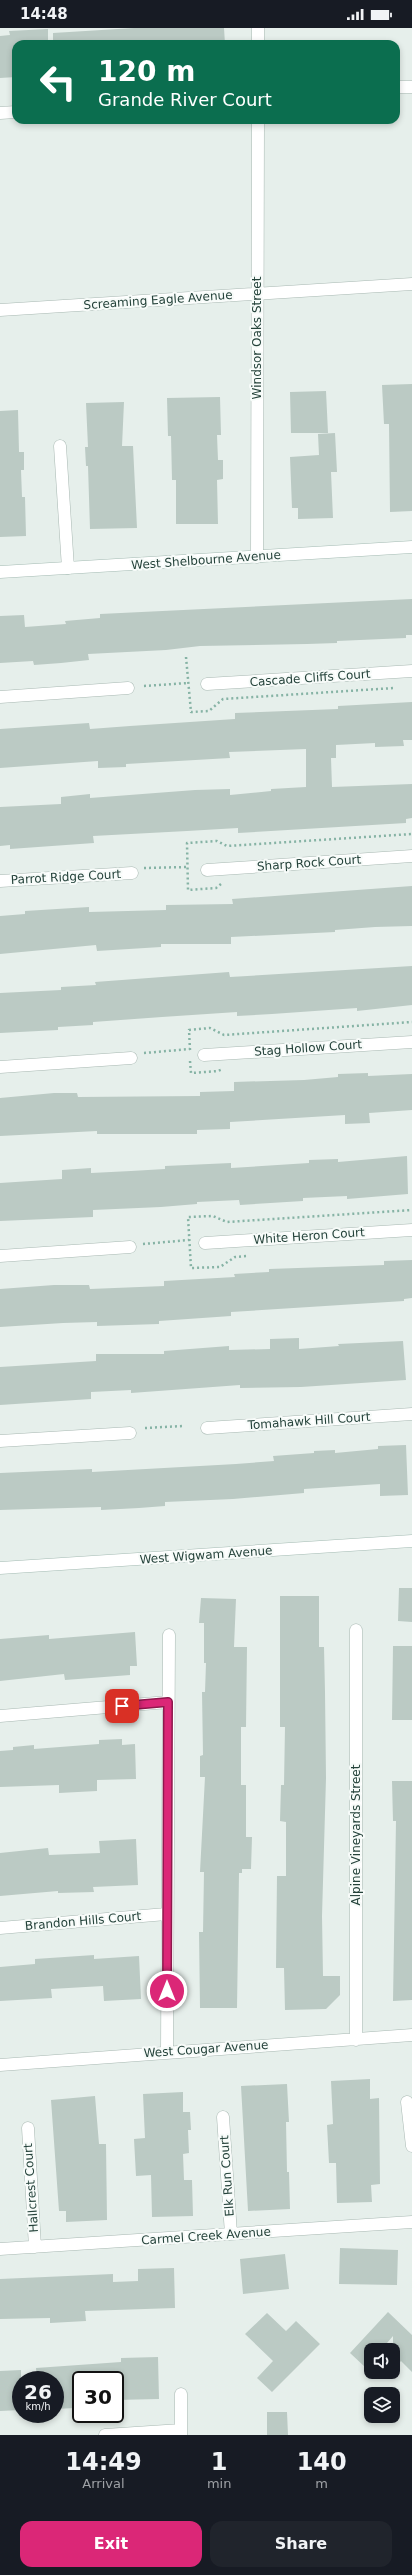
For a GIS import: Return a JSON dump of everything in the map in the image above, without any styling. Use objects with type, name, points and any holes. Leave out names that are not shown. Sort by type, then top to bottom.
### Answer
[{"type":"street","points":[[258,28],[258,40]]},
{"type":"street","points":[[400,87],[412,87]]},
{"type":"street","points":[[0,114],[12,112]]},
{"type":"street","name":"Windsor Oaks Street","points":[[257,556],[258,124]]},
{"type":"street","name":"Screaming Eagle Avenue","points":[[0,310],[412,284]]},
{"type":"street","points":[[60,446],[68,568]]},
{"type":"street","name":"West Shelbourne Avenue","points":[[0,572],[412,547]]},
{"type":"street","name":"Cascade Cliffs Court","points":[[207,684],[412,671]]},
{"type":"street","points":[[0,697],[128,688]]},
{"type":"street","name":"Sharp Rock Court","points":[[207,870],[412,856]]},
{"type":"street","name":"Parrot Ridge Court","points":[[0,881],[132,873]]},
{"type":"street","name":"Stag Hollow Court","points":[[204,1055],[412,1042]]},
{"type":"street","points":[[0,1068],[131,1058]]},
{"type":"street","name":"White Heron Court","points":[[205,1242],[412,1230]]},
{"type":"street","points":[[0,1256],[130,1247]]},
{"type":"street","name":"Tomahawk Hill Court","points":[[207,1428],[412,1414]]},
{"type":"street","points":[[0,1441],[130,1433]]},
{"type":"street","name":"West Wigwam Avenue","points":[[0,1568],[412,1541]]},
{"type":"street","name":"Alpine Vineyards Street","points":[[356,1630],[356,2040]]},
{"type":"street","points":[[167,2052],[166,1914],[169,1635]]},
{"type":"street","points":[[0,1716],[168,1702]]},
{"type":"street","name":"Brandon Hills Court","points":[[0,1928],[166,1914]]},
{"type":"street","name":"West Cougar Avenue","points":[[0,2065],[412,2035]]},
{"type":"street","points":[[407,2102],[412,2146]]},
{"type":"street","name":"Elk Run Court","points":[[223,2117],[231,2234]]},
{"type":"street","name":"Hallcrest Court","points":[[28,2128],[35,2247]]},
{"type":"street","name":"Carmel Creek Avenue","points":[[0,2249],[412,2222]]},
{"type":"street","points":[[105,2435],[181,2432],[181,2394]]},
{"type":"path","points":[[144,686],[188,683]]},
{"type":"path","points":[[144,868],[188,867]]},
{"type":"path","points":[[144,1053],[190,1049]]},
{"type":"path","points":[[143,1244],[189,1240]]},
{"type":"path","points":[[145,1428],[183,1426]]},
{"type":"building","points":[[134,28],[224,28],[225,40],[53,40],[53,33]]},
{"type":"building","points":[[48,29],[48,40],[12,40],[12,77],[0,78],[0,36],[10,35],[9,31]]},
{"type":"building","points":[[412,384],[412,511],[390,512],[389,424],[384,424],[382,385]]},
{"type":"building","points":[[326,391],[328,433],[291,433],[290,392]]},
{"type":"building","points":[[220,397],[221,435],[217,435],[218,460],[223,460],[223,479],[217,480],[218,524],[176,524],[176,480],[172,480],[171,436],[168,436],[167,398]]},
{"type":"building","points":[[124,402],[122,446],[133,446],[137,528],[90,529],[88,466],[86,466],[85,447],[88,447],[86,403]]},
{"type":"building","points":[[18,410],[19,452],[24,452],[24,470],[21,470],[22,497],[25,497],[26,536],[0,537],[0,411]]},
{"type":"building","points":[[335,433],[337,472],[331,472],[333,518],[298,519],[298,508],[292,508],[290,457],[319,455],[318,434]]},
{"type":"building","points":[[412,599],[412,635],[406,635],[406,638],[337,641],[337,643],[200,646],[166,650],[88,654],[89,660],[61,663],[34,665],[33,661],[0,663],[0,616],[24,615],[25,627],[66,624],[65,621],[100,618],[100,614]]},
{"type":"building","points":[[412,702],[412,740],[403,740],[404,746],[375,747],[375,743],[336,745],[336,758],[331,758],[332,787],[412,784],[412,818],[406,819],[406,823],[238,833],[238,828],[93,836],[94,843],[10,849],[10,845],[0,846],[0,807],[61,804],[61,797],[90,794],[90,798],[195,790],[230,789],[230,795],[271,791],[271,789],[306,787],[306,749],[229,752],[230,758],[126,764],[126,767],[98,768],[98,761],[0,768],[0,729],[89,723],[90,729],[235,719],[235,713],[338,709],[338,706]]},
{"type":"building","points":[[412,886],[412,926],[335,930],[335,932],[231,937],[231,944],[161,944],[161,947],[97,951],[96,945],[0,954],[0,916],[25,914],[25,911],[89,907],[89,912],[166,910],[166,905],[233,904],[232,899]]},
{"type":"building","points":[[412,966],[412,1005],[357,1011],[357,1008],[237,1016],[237,1012],[162,1017],[93,1022],[93,1025],[58,1027],[58,1030],[0,1033],[0,993],[61,990],[61,987],[96,985],[95,982],[229,972],[230,977]]},
{"type":"building","points":[[368,1073],[368,1076],[412,1074],[412,1110],[369,1113],[370,1123],[345,1124],[345,1115],[230,1122],[230,1129],[197,1130],[197,1134],[97,1134],[97,1131],[0,1136],[0,1098],[54,1093],[77,1093],[78,1097],[200,1096],[200,1092],[234,1091],[234,1082],[304,1080],[338,1077],[338,1074]]},
{"type":"building","points":[[407,1156],[408,1194],[347,1199],[347,1196],[303,1198],[303,1201],[240,1205],[239,1200],[197,1202],[197,1204],[161,1207],[93,1210],[93,1217],[0,1221],[0,1183],[62,1179],[62,1170],[91,1168],[91,1173],[165,1169],[165,1166],[231,1163],[231,1168],[309,1163],[309,1160],[338,1159],[338,1162]]},
{"type":"building","points":[[412,1260],[412,1298],[404,1299],[404,1301],[231,1312],[231,1316],[159,1321],[159,1324],[97,1326],[97,1322],[0,1327],[0,1289],[54,1285],[89,1285],[90,1289],[164,1286],[164,1281],[235,1277],[234,1274],[269,1272],[269,1269],[384,1265],[384,1261]]},
{"type":"building","points":[[299,1338],[299,1349],[339,1346],[338,1344],[403,1341],[406,1380],[301,1387],[240,1388],[240,1385],[131,1393],[131,1390],[91,1392],[91,1399],[0,1405],[0,1367],[96,1361],[96,1354],[164,1354],[164,1351],[229,1346],[229,1350],[270,1349],[270,1339]]},
{"type":"building","points":[[406,1445],[408,1495],[380,1496],[380,1484],[304,1489],[304,1493],[233,1499],[165,1502],[165,1506],[139,1508],[101,1510],[101,1507],[0,1510],[0,1473],[92,1469],[92,1472],[236,1464],[274,1461],[273,1456],[314,1453],[314,1451],[335,1450],[335,1453],[378,1449],[378,1446]]},
{"type":"building","points":[[399,1588],[412,1588],[412,1622],[398,1621]]},
{"type":"building","points":[[280,1596],[319,1596],[319,1647],[324,1647],[326,1778],[322,1916],[323,1976],[340,1976],[340,1995],[326,2009],[285,2010],[284,1968],[276,1968],[277,1876],[286,1876],[286,1822],[280,1821],[281,1785],[284,1785],[285,1727],[280,1727]]},
{"type":"building","points":[[201,1598],[236,1599],[234,1647],[247,1647],[246,1727],[241,1727],[241,1785],[246,1785],[246,1837],[252,1837],[251,1869],[242,1869],[242,1873],[239,1873],[237,2008],[200,2008],[199,1932],[203,1932],[204,1872],[200,1872],[205,1777],[200,1777],[200,1756],[203,1755],[202,1692],[205,1692],[206,1663],[204,1663],[204,1623],[199,1623]]},
{"type":"building","points":[[135,1632],[137,1666],[130,1666],[130,1675],[65,1680],[64,1674],[0,1681],[0,1639],[49,1635],[49,1639]]},
{"type":"building","points":[[393,1646],[412,1646],[412,1720],[392,1720]]},
{"type":"building","points":[[122,1739],[122,1745],[135,1744],[136,1779],[97,1780],[97,1791],[59,1793],[59,1785],[0,1787],[0,1751],[13,1750],[13,1747],[34,1745],[34,1749],[99,1744],[99,1740]]},
{"type":"building","points":[[392,1781],[412,1781],[412,2000],[393,2001],[396,1821],[393,1821]]},
{"type":"building","points":[[136,1839],[138,1885],[93,1887],[94,1892],[58,1893],[58,1891],[0,1896],[0,1853],[48,1848],[49,1855],[100,1853],[99,1841]]},
{"type":"building","points":[[94,1955],[94,1959],[139,1956],[141,1999],[104,2001],[103,1986],[51,1989],[52,1998],[0,2001],[0,1967],[35,1964],[35,1959]]},
{"type":"building","points":[[370,2079],[370,2099],[379,2098],[380,2184],[371,2185],[372,2202],[337,2203],[336,2163],[329,2163],[327,2125],[333,2124],[331,2081]]},
{"type":"building","points":[[287,2084],[289,2122],[286,2122],[287,2172],[289,2172],[290,2209],[248,2211],[241,2086]]},
{"type":"building","points":[[183,2092],[183,2112],[190,2112],[191,2130],[188,2130],[189,2153],[183,2154],[184,2180],[192,2180],[193,2216],[152,2217],[151,2175],[136,2176],[134,2139],[145,2138],[143,2094]]},
{"type":"building","points":[[95,2096],[99,2144],[106,2144],[107,2220],[66,2222],[66,2211],[59,2211],[51,2100]]},
{"type":"building","points":[[340,2248],[398,2250],[397,2285],[339,2284]]},
{"type":"building","points":[[285,2254],[289,2289],[243,2294],[240,2259]]},
{"type":"building","points":[[174,2268],[175,2308],[85,2311],[86,2321],[50,2323],[50,2318],[0,2319],[0,2279],[113,2274],[113,2282],[138,2281],[138,2269]]},
{"type":"building","points":[[388,2312],[412,2335],[412,2372],[401,2361],[400,2362],[400,2343],[393,2343],[393,2336],[387,2343],[364,2343],[364,2366],[350,2353]]},
{"type":"building","points":[[267,2313],[286,2331],[296,2321],[320,2344],[272,2392],[257,2378],[273,2361],[245,2334]]},
{"type":"building","points":[[158,2357],[159,2399],[124,2400],[124,2371],[72,2371],[72,2408],[64,2409],[64,2371],[36,2371],[36,2368],[121,2362],[121,2358]]},
{"type":"building","points":[[21,2370],[12,2371],[12,2410],[0,2411],[0,2371]]},
{"type":"building","points":[[267,2412],[287,2412],[288,2435],[267,2435]]},
{"type":"route","points":[[122,1706],[168,1702],[166,1914],[167,1991]]}]
